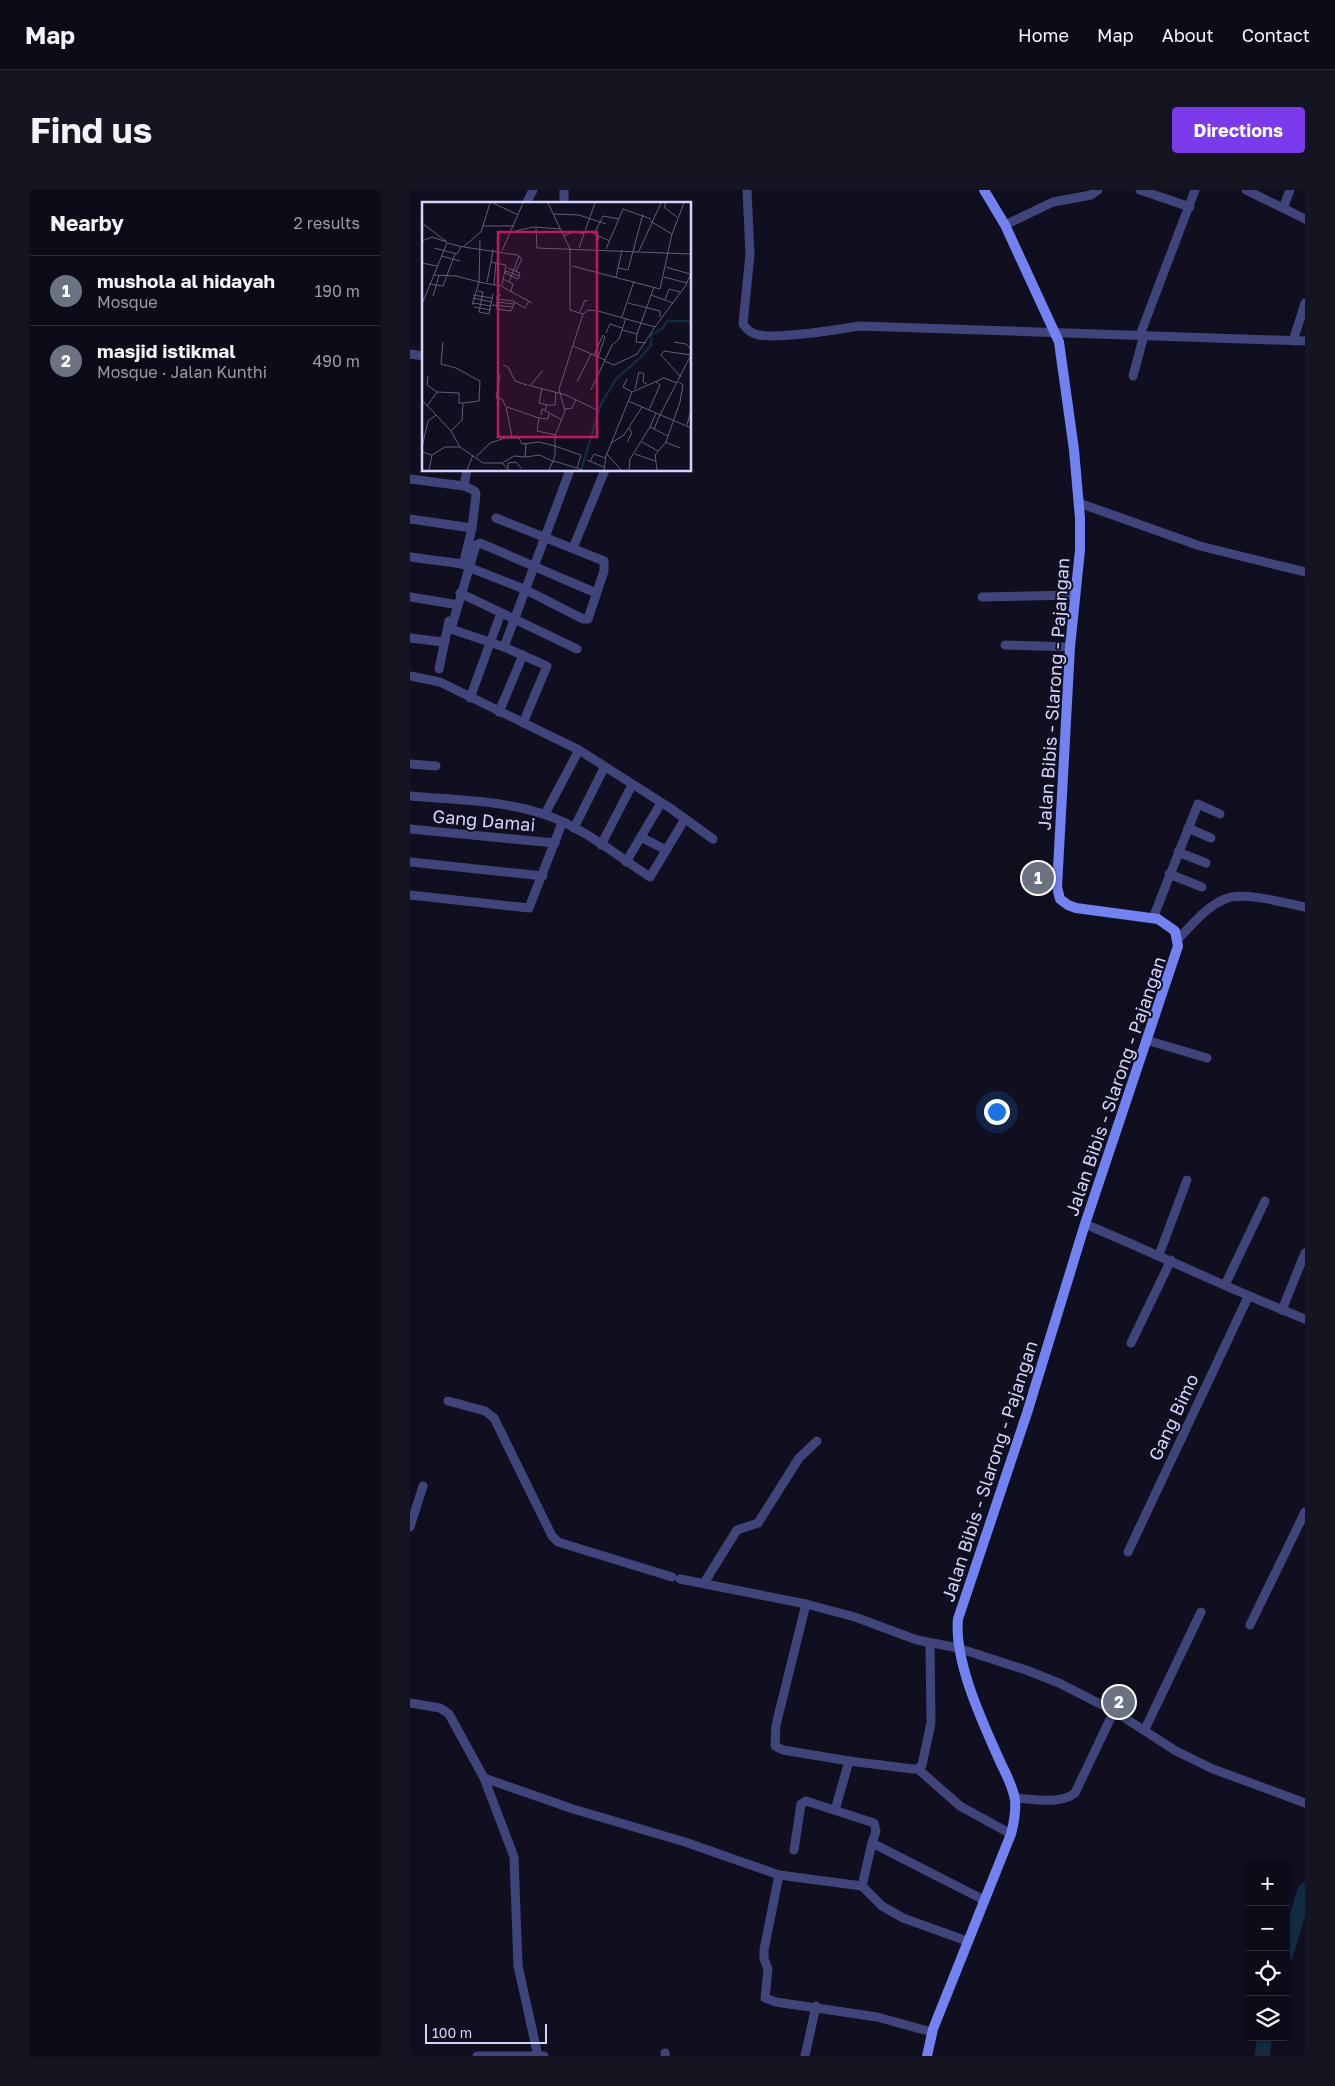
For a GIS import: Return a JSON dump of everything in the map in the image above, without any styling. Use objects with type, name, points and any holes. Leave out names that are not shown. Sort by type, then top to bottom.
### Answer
[{"type":"main road","name":"Jalan Bibis - Slarong - Pajangan","points":[[927,2056],[932,2032],[966,1941],[1011,1834],[1014,1819],[1015,1798],[965,1671],[958,1648],[957,1634],[961,1608],[1024,1421],[1085,1224],[1177,953],[1178,939],[1175,931],[1167,924],[1153,918],[1076,908],[1064,903],[1058,894],[1058,856],[1070,647],[1080,550],[1079,503],[1059,342],[1005,225],[984,190]]},
{"type":"street","points":[[527,202],[532,190]]},
{"type":"street","points":[[747,190],[750,254],[743,324],[749,331],[759,335],[795,334],[860,326],[1305,341]]},
{"type":"street","points":[[1005,225],[1053,202],[1091,195],[1098,190]]},
{"type":"street","points":[[1140,190],[1190,207]]},
{"type":"street","points":[[1133,376],[1142,335],[1195,190]]},
{"type":"street","points":[[1246,190],[1258,193],[1305,220]]},
{"type":"street","points":[[1283,208],[1290,190]]},
{"type":"street","points":[[1293,341],[1305,302]]},
{"type":"street","points":[[464,486],[467,471]]},
{"type":"street","points":[[504,647],[524,589],[570,471]]},
{"type":"street","points":[[573,548],[605,471]]},
{"type":"street","points":[[410,479],[464,486],[471,488],[476,495],[460,593],[451,629],[491,642],[545,664],[547,669],[523,723]]},
{"type":"street","points":[[1079,503],[1200,546],[1305,572]]},
{"type":"street","points":[[410,557],[465,566],[524,589],[586,620],[605,566],[600,559],[496,518]]},
{"type":"street","points":[[410,519],[472,528]]},
{"type":"street","points":[[439,669],[443,642],[465,566],[476,545],[480,543],[596,593]]},
{"type":"street","points":[[460,593],[577,649]]},
{"type":"street","points":[[982,597],[1076,595]]},
{"type":"street","points":[[410,597],[453,604]]},
{"type":"street","points":[[470,698],[501,613]]},
{"type":"street","points":[[410,638],[443,642]]},
{"type":"street","points":[[1005,645],[1070,647]]},
{"type":"street","points":[[500,712],[523,655]]},
{"type":"street","points":[[410,676],[435,680],[579,750],[713,839]]},
{"type":"street","points":[[545,814],[579,750]]},
{"type":"street","points":[[410,764],[436,766]]},
{"type":"street","points":[[574,828],[604,768]]},
{"type":"street","points":[[601,845],[632,785]]},
{"type":"street","points":[[410,796],[508,805],[545,814],[574,828],[650,876],[685,819]]},
{"type":"street","points":[[626,862],[661,803]]},
{"type":"street","points":[[1153,918],[1198,804],[1220,814]]},
{"type":"street","points":[[410,895],[529,908],[562,822]]},
{"type":"street","points":[[1188,828],[1211,838]]},
{"type":"street","name":"Gang Damai","points":[[410,829],[555,842]]},
{"type":"street","points":[[641,837],[666,850]]},
{"type":"street","points":[[1178,852],[1206,863]]},
{"type":"street","points":[[410,862],[542,876]]},
{"type":"street","points":[[1169,874],[1202,887]]},
{"type":"street","points":[[1178,939],[1216,903],[1227,898],[1241,897],[1305,907]]},
{"type":"street","points":[[1146,1040],[1207,1058]]},
{"type":"street","points":[[1160,1255],[1187,1180]]},
{"type":"street","points":[[1225,1285],[1265,1201]]},
{"type":"street","points":[[1085,1224],[1172,1260],[1248,1297],[1305,1319]]},
{"type":"street","points":[[1282,1310],[1305,1254]]},
{"type":"street","points":[[1131,1343],[1172,1260]]},
{"type":"street","name":"Gang Bimo","points":[[1128,1552],[1248,1297]]},
{"type":"street","points":[[448,1401],[485,1411],[494,1418],[552,1536],[558,1542],[676,1578],[806,1604],[855,1618],[930,1644],[958,1648],[1050,1680],[1114,1711],[1176,1751],[1222,1773],[1305,1803]]},
{"type":"street","points":[[704,1583],[737,1530],[761,1521],[799,1458],[817,1441]]},
{"type":"street","points":[[410,1527],[423,1486]]},
{"type":"street","points":[[1250,1625],[1305,1512]]},
{"type":"street","points":[[806,1604],[776,1725],[775,1746],[783,1750],[849,1761],[918,1769],[960,1806],[1011,1834]]},
{"type":"street","points":[[1145,1730],[1201,1612]]},
{"type":"street","points":[[918,1769],[922,1765],[931,1723],[930,1644]]},
{"type":"street","points":[[410,1703],[440,1708],[449,1714],[484,1778],[514,1857],[518,1966],[538,2056]]},
{"type":"street","points":[[1015,1798],[1059,1800],[1068,1798],[1075,1793],[1114,1711]]},
{"type":"street","points":[[835,1810],[849,1761]]},
{"type":"street","points":[[484,1778],[573,1808],[685,1842],[779,1875],[862,1886],[882,1906],[903,1918],[966,1941]]},
{"type":"street","points":[[794,1850],[803,1802],[874,1822],[876,1830],[862,1886]]},
{"type":"street","points":[[872,1843],[984,1900]]},
{"type":"street","points":[[779,1875],[764,1950],[764,1959],[768,1969],[764,1994],[768,2000],[816,2006],[876,2017],[932,2032]]},
{"type":"street","points":[[805,2056],[816,2006]]},
{"type":"street","points":[[477,2056],[544,2056]]},
{"type":"waterway","points":[[1287,1951],[1305,1890]]},
{"type":"waterway","points":[[1262,2056],[1264,2041]]},
{"type":"place","name":"mushola al hidayah","points":[[1038,878]]},
{"type":"place","name":"masjid istikmal","points":[[1119,1702]]}]
